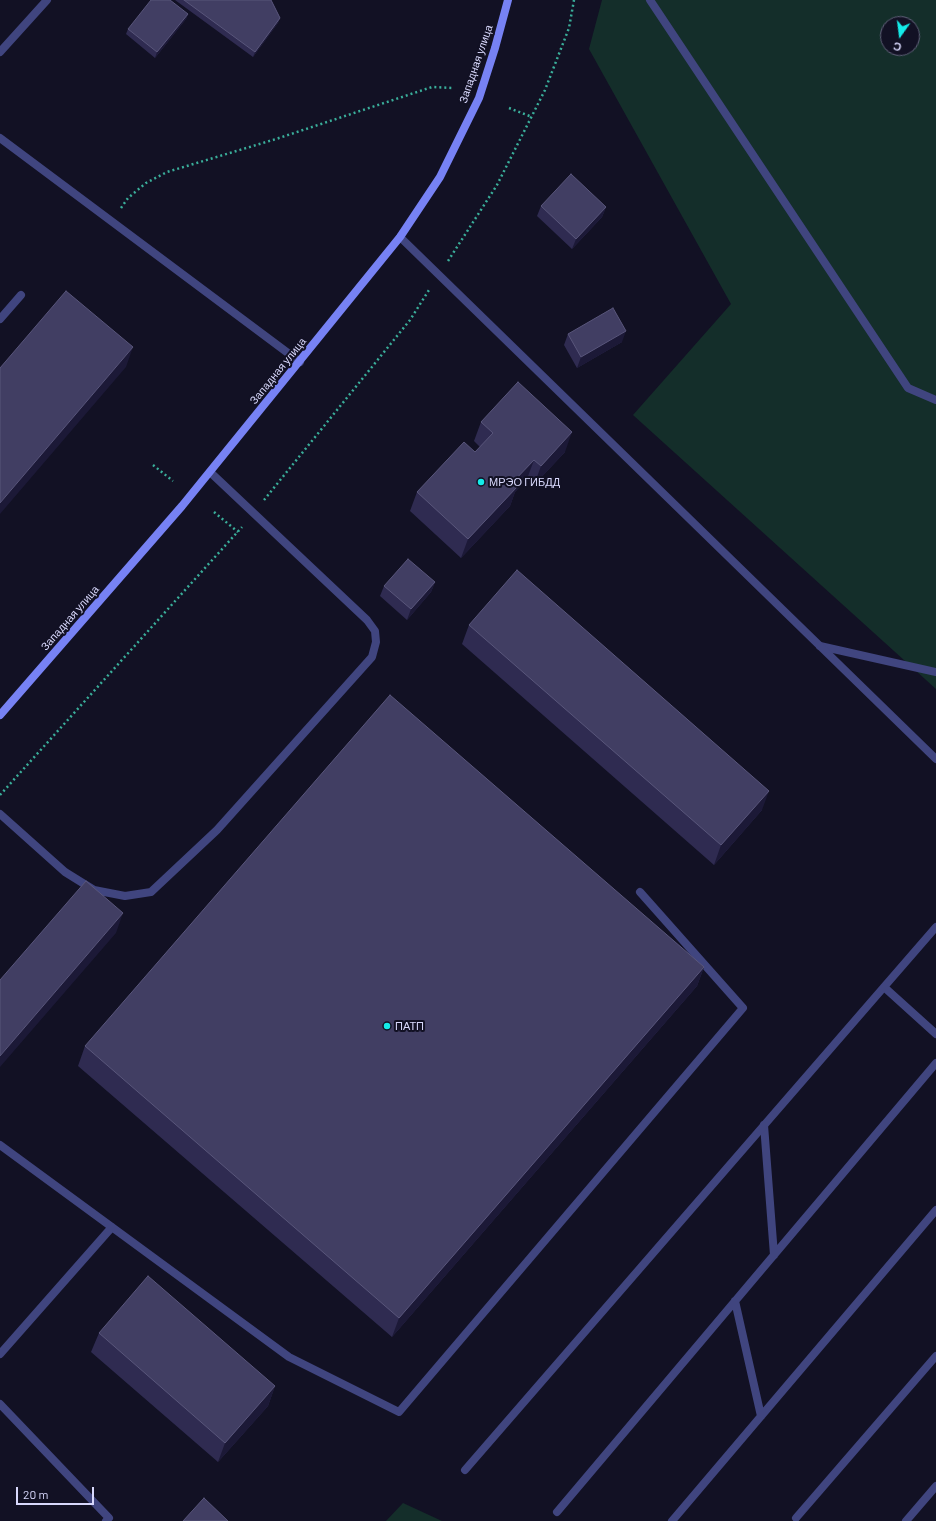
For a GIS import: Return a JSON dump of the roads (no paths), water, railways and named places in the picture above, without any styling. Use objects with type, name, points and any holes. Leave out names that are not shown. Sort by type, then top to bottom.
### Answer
[{"type":"main road","name":"Западная улица","points":[[0,714],[210,472],[400,236],[440,177],[479,98],[508,0]]},
{"type":"street","points":[[0,52],[47,0]]},
{"type":"street","points":[[650,0],[908,388],[936,400]]},
{"type":"street","points":[[0,138],[300,362]]},
{"type":"street","points":[[400,236],[936,759]]},
{"type":"street","points":[[0,319],[21,295]]},
{"type":"street","points":[[0,814],[65,872],[94,890],[125,896],[151,892],[217,830],[372,657],[376,642],[375,631],[367,620],[210,472]]},
{"type":"street","points":[[820,646],[936,672]]},
{"type":"street","points":[[0,1144],[289,1357],[399,1412],[744,1008],[640,892]]},
{"type":"street","points":[[465,1470],[936,927]]},
{"type":"street","points":[[884,987],[936,1034]]},
{"type":"street","points":[[557,1512],[936,1063]]},
{"type":"street","points":[[764,1125],[774,1255]]},
{"type":"street","points":[[672,1521],[936,1210]]},
{"type":"street","points":[[0,1354],[112,1228]]},
{"type":"street","points":[[736,1301],[762,1416]]},
{"type":"street","points":[[796,1518],[936,1356]]},
{"type":"street","points":[[0,1404],[109,1518],[106,1521]]},
{"type":"street","points":[[906,1521],[936,1486]]},
{"type":"place","name":"МРЭО ГИБДД","points":[[481,482]]},
{"type":"place","name":"ПАТП","points":[[387,1026]]}]
